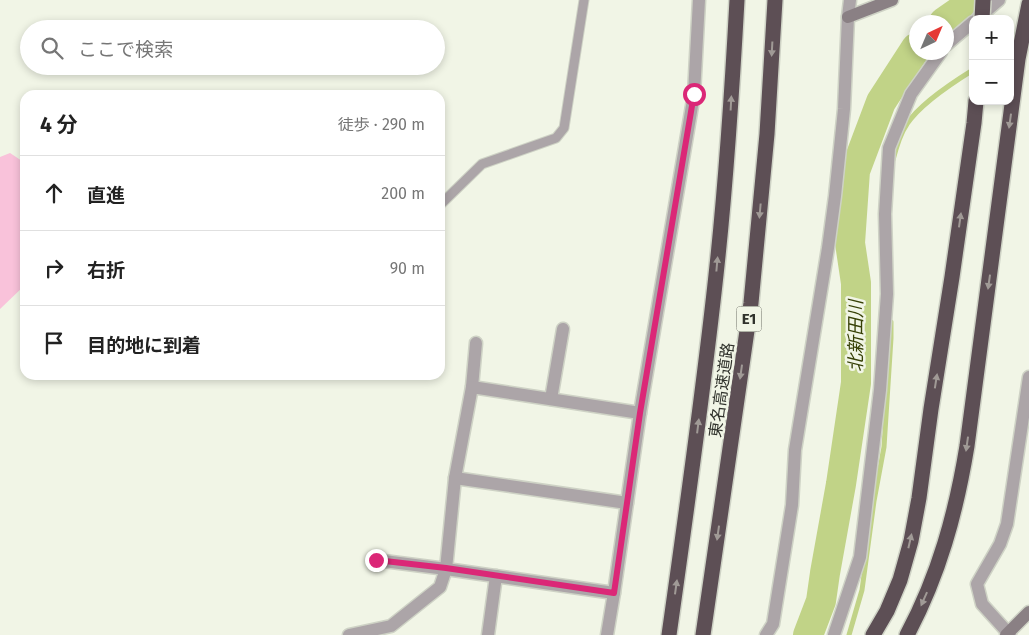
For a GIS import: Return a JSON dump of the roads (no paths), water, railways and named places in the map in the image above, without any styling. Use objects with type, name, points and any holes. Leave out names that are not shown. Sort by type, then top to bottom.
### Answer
[{"type":"highway","name":"東名高速道路","points":[[669,635],[696,440],[716,274],[730,115],[737,0]]},
{"type":"highway","name":"東名高速道路","points":[[703,635],[751,304],[767,134],[775,0]]},
{"type":"highway","points":[[982,15],[983,0]]},
{"type":"highway","points":[[907,635],[926,596],[940,560],[952,524],[961,484],[1018,58],[1029,4]]},
{"type":"highway","points":[[873,635],[887,611],[900,580],[911,541],[952,277],[976,105]]},
{"type":"main road","points":[[848,17],[892,0]]},
{"type":"main road","points":[[1008,634],[1029,612]]},
{"type":"street","points":[[607,635],[640,413],[694,94],[699,0]]},
{"type":"street","points":[[771,631],[792,505],[795,450],[835,196],[844,109],[850,0]]},
{"type":"street","points":[[982,15],[999,0]]},
{"type":"street","points":[[954,37],[969,25]]},
{"type":"street","points":[[834,635],[860,557],[880,390],[888,294],[885,214],[889,148],[911,94],[935,60]]},
{"type":"street","points":[[551,399],[563,329]]},
{"type":"street","points":[[350,635],[391,626],[440,587],[446,568],[455,478],[472,387],[476,343]]},
{"type":"street","points":[[1008,634],[982,604],[977,584],[1000,544],[1007,524],[1029,377]]},
{"type":"street","points":[[472,387],[640,413]]},
{"type":"street","points":[[455,478],[627,503]]},
{"type":"street","points":[[376,560],[446,568],[614,593]]},
{"type":"street","points":[[488,635],[496,576]]},
{"type":"lane","points":[[445,200],[482,164],[556,138],[564,128],[584,0]]},
{"type":"waterway","name":"北新田川","points":[[954,15],[976,0]]},
{"type":"waterway","points":[[1014,42],[1018,39]]},
{"type":"waterway","name":"北新田川","points":[[808,635],[821,601],[856,383],[856,283],[850,243],[855,171],[881,102],[909,59]]},
{"type":"waterway","points":[[893,160],[902,132],[913,116],[937,94],[969,73]]},
{"type":"waterway","points":[[849,635],[862,590],[874,501],[884,447],[891,322]]}]
